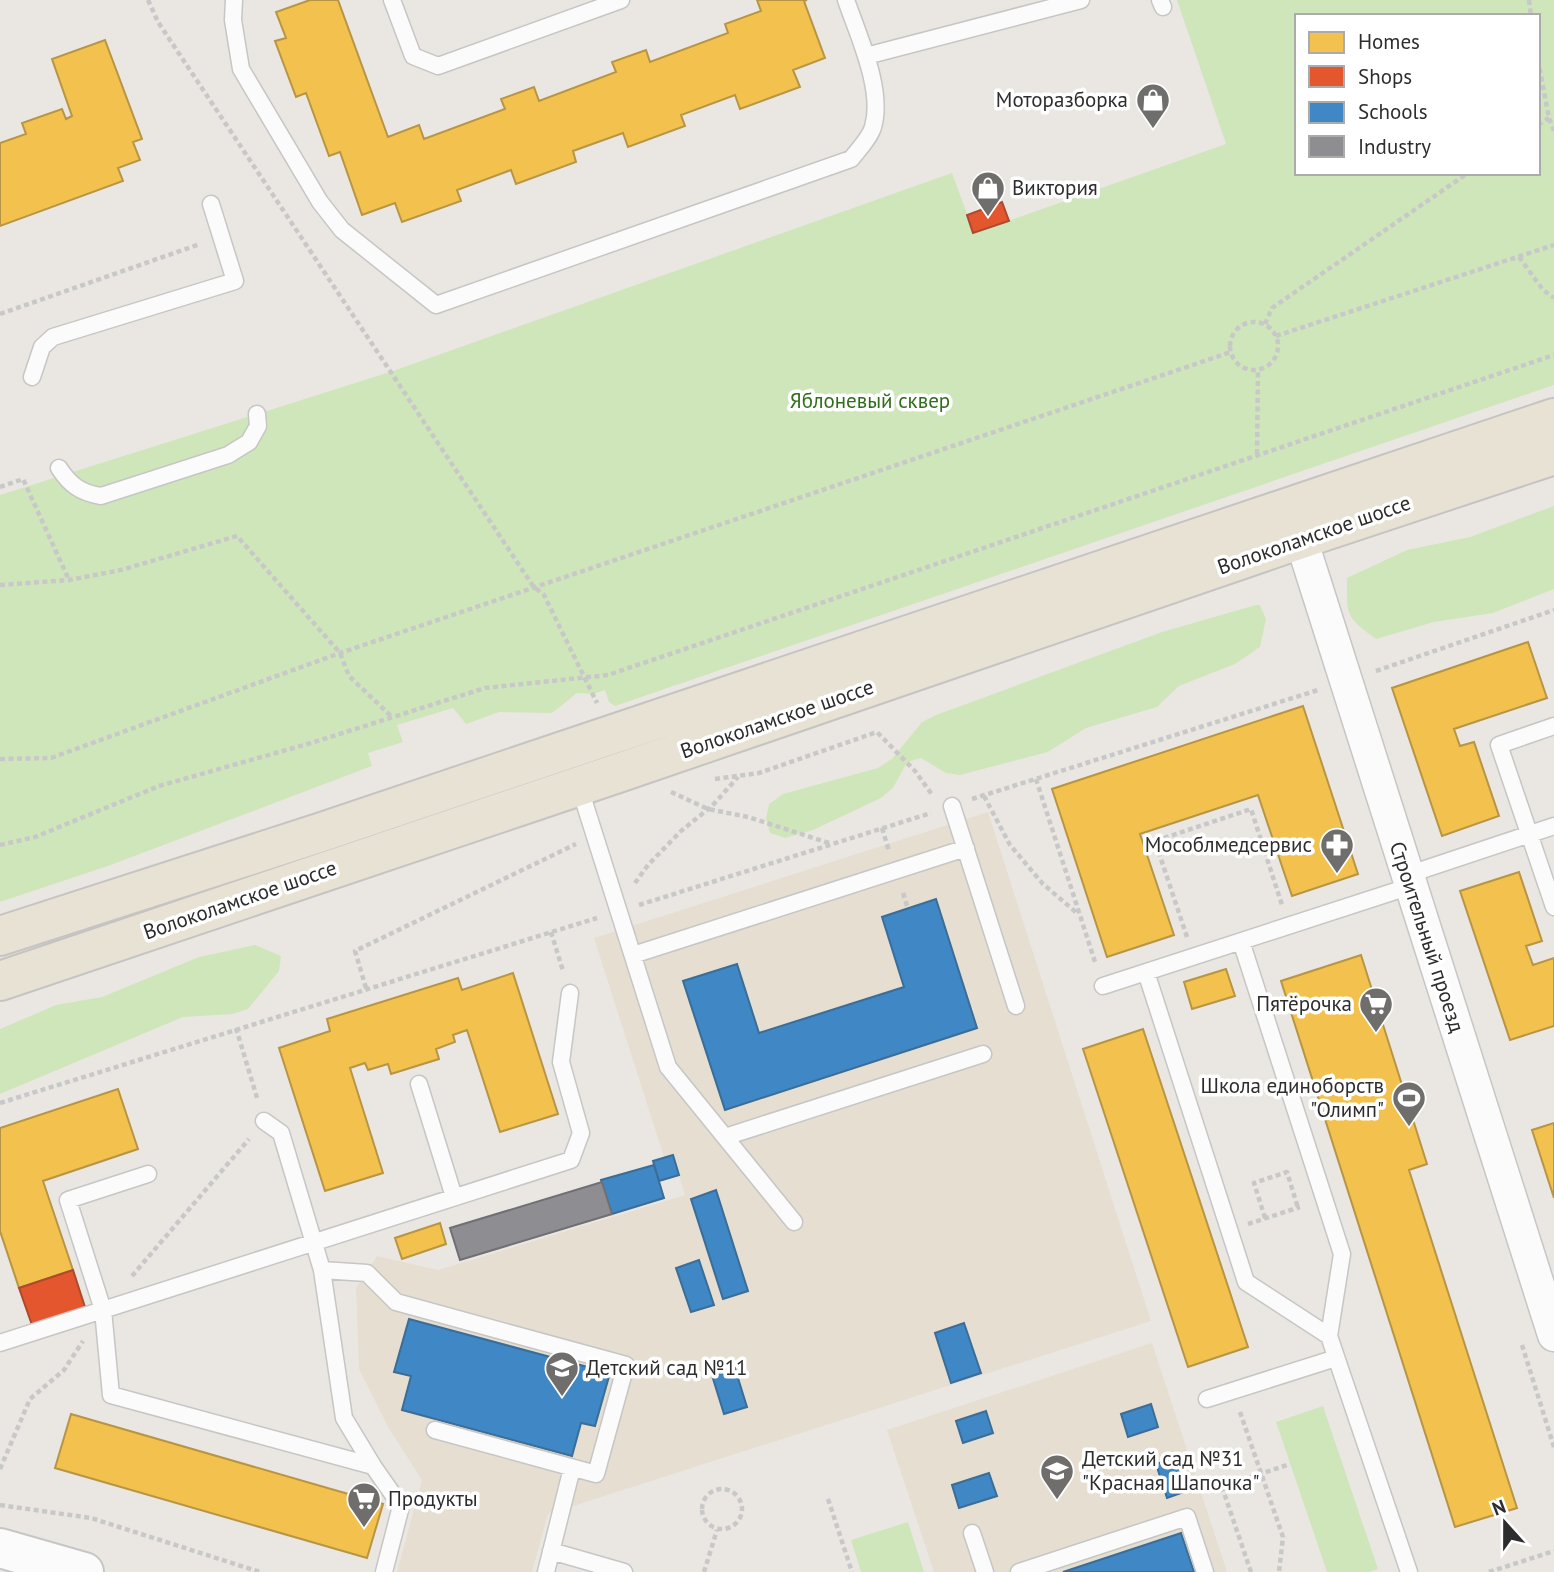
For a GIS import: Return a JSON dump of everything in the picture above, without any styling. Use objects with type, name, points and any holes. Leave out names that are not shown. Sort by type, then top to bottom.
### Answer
[{"type":"main road","name":"Волоколамское шоссе","points":[[0,936],[209,870],[1554,418]]},
{"type":"main road","name":"Волоколамское шоссе","points":[[0,981],[1554,455]]},
{"type":"street","name":"Строительный проезд","points":[[1301,539],[1554,1335]]},
{"type":"street","points":[[0,1548],[84,1572]]},
{"type":"lane","points":[[234,0],[233,20],[241,69],[320,202],[342,230],[436,304],[851,159],[873,129],[876,103],[866,56],[846,0]]},
{"type":"lane","points":[[392,0],[413,56],[438,66],[621,0]]},
{"type":"lane","points":[[866,56],[1080,0]]},
{"type":"lane","points":[[32,377],[42,347],[53,337],[235,281],[211,204]]},
{"type":"lane","points":[[59,468],[67,481],[85,493],[101,496],[229,455],[249,442],[258,426],[257,414]]},
{"type":"lane","points":[[1554,726],[1499,745],[1554,907]]},
{"type":"lane","points":[[579,786],[668,1067],[794,1222]]},
{"type":"lane","points":[[948,807],[966,848],[1016,1006]]},
{"type":"lane","points":[[1103,986],[1289,926],[1554,826]]},
{"type":"lane","points":[[633,955],[966,848]]},
{"type":"lane","points":[[1241,941],[1342,1254],[1329,1336],[1409,1572]]},
{"type":"lane","points":[[1146,972],[1246,1282],[1329,1336]]},
{"type":"lane","points":[[0,1343],[571,1160],[582,1133],[561,1062],[570,993]]},
{"type":"lane","points":[[725,1137],[983,1054]]},
{"type":"lane","points":[[419,1084],[454,1197]]},
{"type":"lane","points":[[264,1121],[281,1133],[315,1242],[322,1269],[344,1418],[401,1506],[384,1572]]},
{"type":"lane","points":[[148,1174],[68,1200],[103,1310],[111,1395],[373,1466]]},
{"type":"lane","points":[[322,1269],[367,1273],[396,1302],[625,1365],[596,1474],[435,1430]]},
{"type":"lane","points":[[1207,1399],[1336,1357]]},
{"type":"lane","points":[[546,1572],[572,1468]]},
{"type":"lane","points":[[1019,1572],[1187,1517],[1205,1572]]},
{"type":"lane","points":[[972,1533],[985,1572]]},
{"type":"lane","points":[[551,1550],[624,1572]]},
{"type":"path","points":[[148,0],[174,45],[533,586],[544,595],[600,708]]},
{"type":"path","points":[[1540,71],[1554,131]]},
{"type":"path","points":[[1540,124],[1549,118]]},
{"type":"path","points":[[1265,324],[1272,309],[1465,175]]},
{"type":"path","points":[[1276,336],[1554,245]]},
{"type":"path","points":[[0,314],[192,247]]},
{"type":"path","points":[[1520,257],[1543,290],[1554,298]]},
{"type":"path","points":[[1256,322],[1265,324],[1276,336],[1278,344],[1275,358],[1269,365],[1258,369],[1239,365],[1231,352],[1233,335],[1240,326],[1256,322]]},
{"type":"path","points":[[0,759],[51,758],[533,586],[1231,352]]},
{"type":"path","points":[[0,845],[35,837],[159,786],[311,743],[485,688],[608,675],[1554,355]]},
{"type":"path","points":[[1257,454],[1258,369]]},
{"type":"path","points":[[0,487],[23,479],[69,580]]},
{"type":"path","points":[[0,585],[69,580],[121,570],[237,536],[340,653],[349,676],[392,716]]},
{"type":"path","points":[[1365,674],[1554,610]]},
{"type":"path","points":[[0,1103],[1321,689]]},
{"type":"path","points":[[713,779],[759,773],[877,733],[948,807]]},
{"type":"path","points":[[619,909],[648,865],[740,776]]},
{"type":"path","points":[[1036,779],[1103,986]]},
{"type":"path","points":[[661,788],[708,808],[748,817],[831,844]]},
{"type":"path","points":[[984,796],[1010,845],[1044,884],[1080,916]]},
{"type":"path","points":[[1194,957],[1155,841],[1251,809],[1289,926]]},
{"type":"path","points":[[366,988],[355,951],[595,835]]},
{"type":"path","points":[[551,932],[570,993]]},
{"type":"path","points":[[0,1469],[30,1399],[64,1370],[103,1310],[264,1121],[236,1028]]},
{"type":"path","points":[[1265,1218],[1254,1183],[1287,1172],[1298,1208]]},
{"type":"path","points":[[1229,1230],[1324,1199]]},
{"type":"path","points":[[1233,1391],[1283,1537],[1279,1572]]},
{"type":"path","points":[[1251,1572],[1222,1487],[1290,1464]]},
{"type":"path","points":[[726,1489],[736,1494],[741,1503],[742,1514],[737,1523],[728,1529],[717,1530],[708,1525],[702,1516],[702,1505],[707,1495],[726,1489]]},
{"type":"path","points":[[828,1499],[852,1572]]},
{"type":"path","points":[[0,1505],[91,1518],[260,1572]]},
{"type":"path","points":[[704,1572],[717,1530]]},
{"type":"path","points":[[1489,1572],[1554,1550]]},
{"type":"shaded area","points":[[988,812],[1151,1321],[548,1514],[532,1572],[397,1572],[422,1480],[388,1427],[359,1369],[356,1288],[377,1256],[438,1270],[685,1195],[679,1175],[659,1181],[653,1161],[664,1157],[594,938]]},
{"type":"shaded area","name":"Детский сад №31 \"Красная Шапочка\"","points":[[1152,1343],[1227,1572],[934,1572],[887,1430]]},
{"type":"green space","name":"Яблоневый сквер","points":[[1177,0],[1554,0],[1554,385],[615,706],[609,702],[605,690],[593,694],[577,693],[552,713],[499,712],[466,724],[453,708],[397,725],[403,742],[368,753],[372,766],[108,866],[0,902],[0,495],[390,372],[952,173],[974,233],[1226,144]]},
{"type":"green space","points":[[1554,506],[1554,589],[1493,613],[1434,622],[1376,639],[1353,620],[1348,608],[1347,578],[1407,550],[1470,537]]},
{"type":"green space","points":[[1260,605],[1266,619],[1260,647],[1235,664],[1179,686],[1157,707],[1086,728],[1048,752],[960,775],[946,773],[921,758],[907,762],[893,788],[881,798],[813,830],[785,838],[770,833],[766,819],[769,804],[783,794],[878,768],[892,759],[922,722],[936,715],[1162,632]]},
{"type":"green space","points":[[255,945],[281,956],[279,971],[248,1009],[233,1014],[183,1017],[0,1094],[0,1029],[56,1005],[102,997],[199,957]]},
{"type":"green space","points":[[1323,1406],[1378,1569],[1369,1572],[1327,1572],[1276,1422]]},
{"type":"green space","points":[[908,1522],[924,1572],[861,1572],[851,1540]]},
{"type":"building: Homes","points":[[310,0],[338,0],[388,137],[419,125],[424,139],[505,109],[501,99],[534,87],[539,101],[616,72],[612,62],[646,50],[650,62],[728,33],[725,24],[761,11],[757,0],[807,0],[804,1],[825,58],[793,70],[800,87],[740,109],[735,95],[681,115],[685,126],[628,147],[623,133],[573,151],[576,162],[516,184],[511,170],[457,190],[461,201],[402,222],[395,203],[362,215],[340,152],[329,156],[306,93],[296,97],[275,41],[286,38],[276,12]]},
{"type":"building: Homes","points":[[105,40],[142,139],[133,142],[140,160],[118,168],[123,181],[0,226],[0,143],[26,134],[22,123],[62,109],[66,119],[72,116],[52,59]]},
{"type":"building: Homes","points":[[1528,642],[1547,698],[1454,729],[1460,746],[1474,742],[1499,816],[1442,836],[1392,688]]},
{"type":"building: Homes","points":[[1303,706],[1358,874],[1292,896],[1258,795],[1140,834],[1174,935],[1107,957],[1052,789]]},
{"type":"building: Homes","points":[[1519,872],[1542,941],[1526,946],[1533,965],[1554,958],[1554,1026],[1510,1040],[1460,891]]},
{"type":"building: Homes","points":[[1361,955],[1427,1164],[1409,1170],[1517,1508],[1455,1527],[1281,981]]},
{"type":"building: Homes","points":[[1226,969],[1235,996],[1192,1009],[1184,982]]},
{"type":"building: Homes","points":[[513,973],[558,1114],[500,1132],[467,1030],[453,1035],[455,1042],[436,1049],[439,1059],[391,1074],[388,1064],[368,1070],[365,1063],[350,1068],[383,1173],[325,1191],[279,1048],[330,1031],[327,1019],[458,978],[462,990]]},
{"type":"building: Homes","points":[[1143,1029],[1248,1347],[1188,1367],[1083,1049]]},
{"type":"building: Homes","points":[[118,1089],[138,1149],[43,1181],[73,1270],[19,1288],[0,1231],[0,1128]]},
{"type":"building: Homes","points":[[1554,1123],[1554,1198],[1532,1130]]},
{"type":"building: Homes","points":[[440,1223],[446,1244],[402,1259],[395,1238]]},
{"type":"building: Homes","points":[[71,1414],[383,1504],[367,1558],[55,1468]]},
{"type":"building: Shops","name":"Виктория","points":[[1002,202],[1009,221],[973,233],[967,215]]},
{"type":"building: Shops","points":[[73,1270],[85,1307],[32,1325],[19,1288]]},
{"type":"building: Schools","points":[[936,899],[977,1028],[725,1110],[683,981],[737,964],[759,1033],[904,987],[882,917]]},
{"type":"building: Schools","points":[[673,1155],[679,1175],[659,1181],[653,1161]]},
{"type":"building: Schools","points":[[654,1165],[664,1198],[612,1214],[601,1180]]},
{"type":"building: Schools","points":[[716,1190],[748,1291],[723,1299],[691,1199]]},
{"type":"building: Schools","points":[[699,1260],[714,1305],[691,1312],[676,1268]]},
{"type":"building: Schools","points":[[409,1319],[610,1373],[595,1426],[581,1423],[572,1456],[402,1410],[411,1376],[394,1372]]},
{"type":"building: Schools","points":[[964,1323],[981,1373],[951,1383],[935,1333]]},
{"type":"building: Schools","points":[[733,1362],[747,1407],[724,1414],[710,1369]]},
{"type":"building: Schools","points":[[1151,1404],[1158,1427],[1128,1437],[1121,1414]]},
{"type":"building: Schools","points":[[986,1411],[993,1433],[963,1443],[956,1421]]},
{"type":"building: Schools","points":[[1176,1457],[1187,1491],[1167,1498],[1156,1464]]},
{"type":"building: Schools","points":[[989,1473],[997,1496],[959,1508],[952,1485]]},
{"type":"building: Schools","points":[[1181,1533],[1194,1572],[1063,1572]]},
{"type":"building: Industry","points":[[602,1182],[612,1214],[460,1260],[450,1228]]},
{"type":"place","name":"Моторазборка","points":[[1153,130]]},
{"type":"place","name":"Виктория","points":[[988,218]]},
{"type":"place","name":"Мособлмедсервис","points":[[1337,875]]},
{"type":"place","name":"Пятёрочка","points":[[1376,1034]]},
{"type":"place","name":"Школа единоборств \"Олимп\"","points":[[1409,1128]]},
{"type":"place","name":"Детский сад №11","points":[[562,1398]]},
{"type":"place","name":"Детский сад №31 \"Красная Шапочка\"","points":[[1057,1501]]},
{"type":"place","name":"Продукты","points":[[364,1529]]}]
